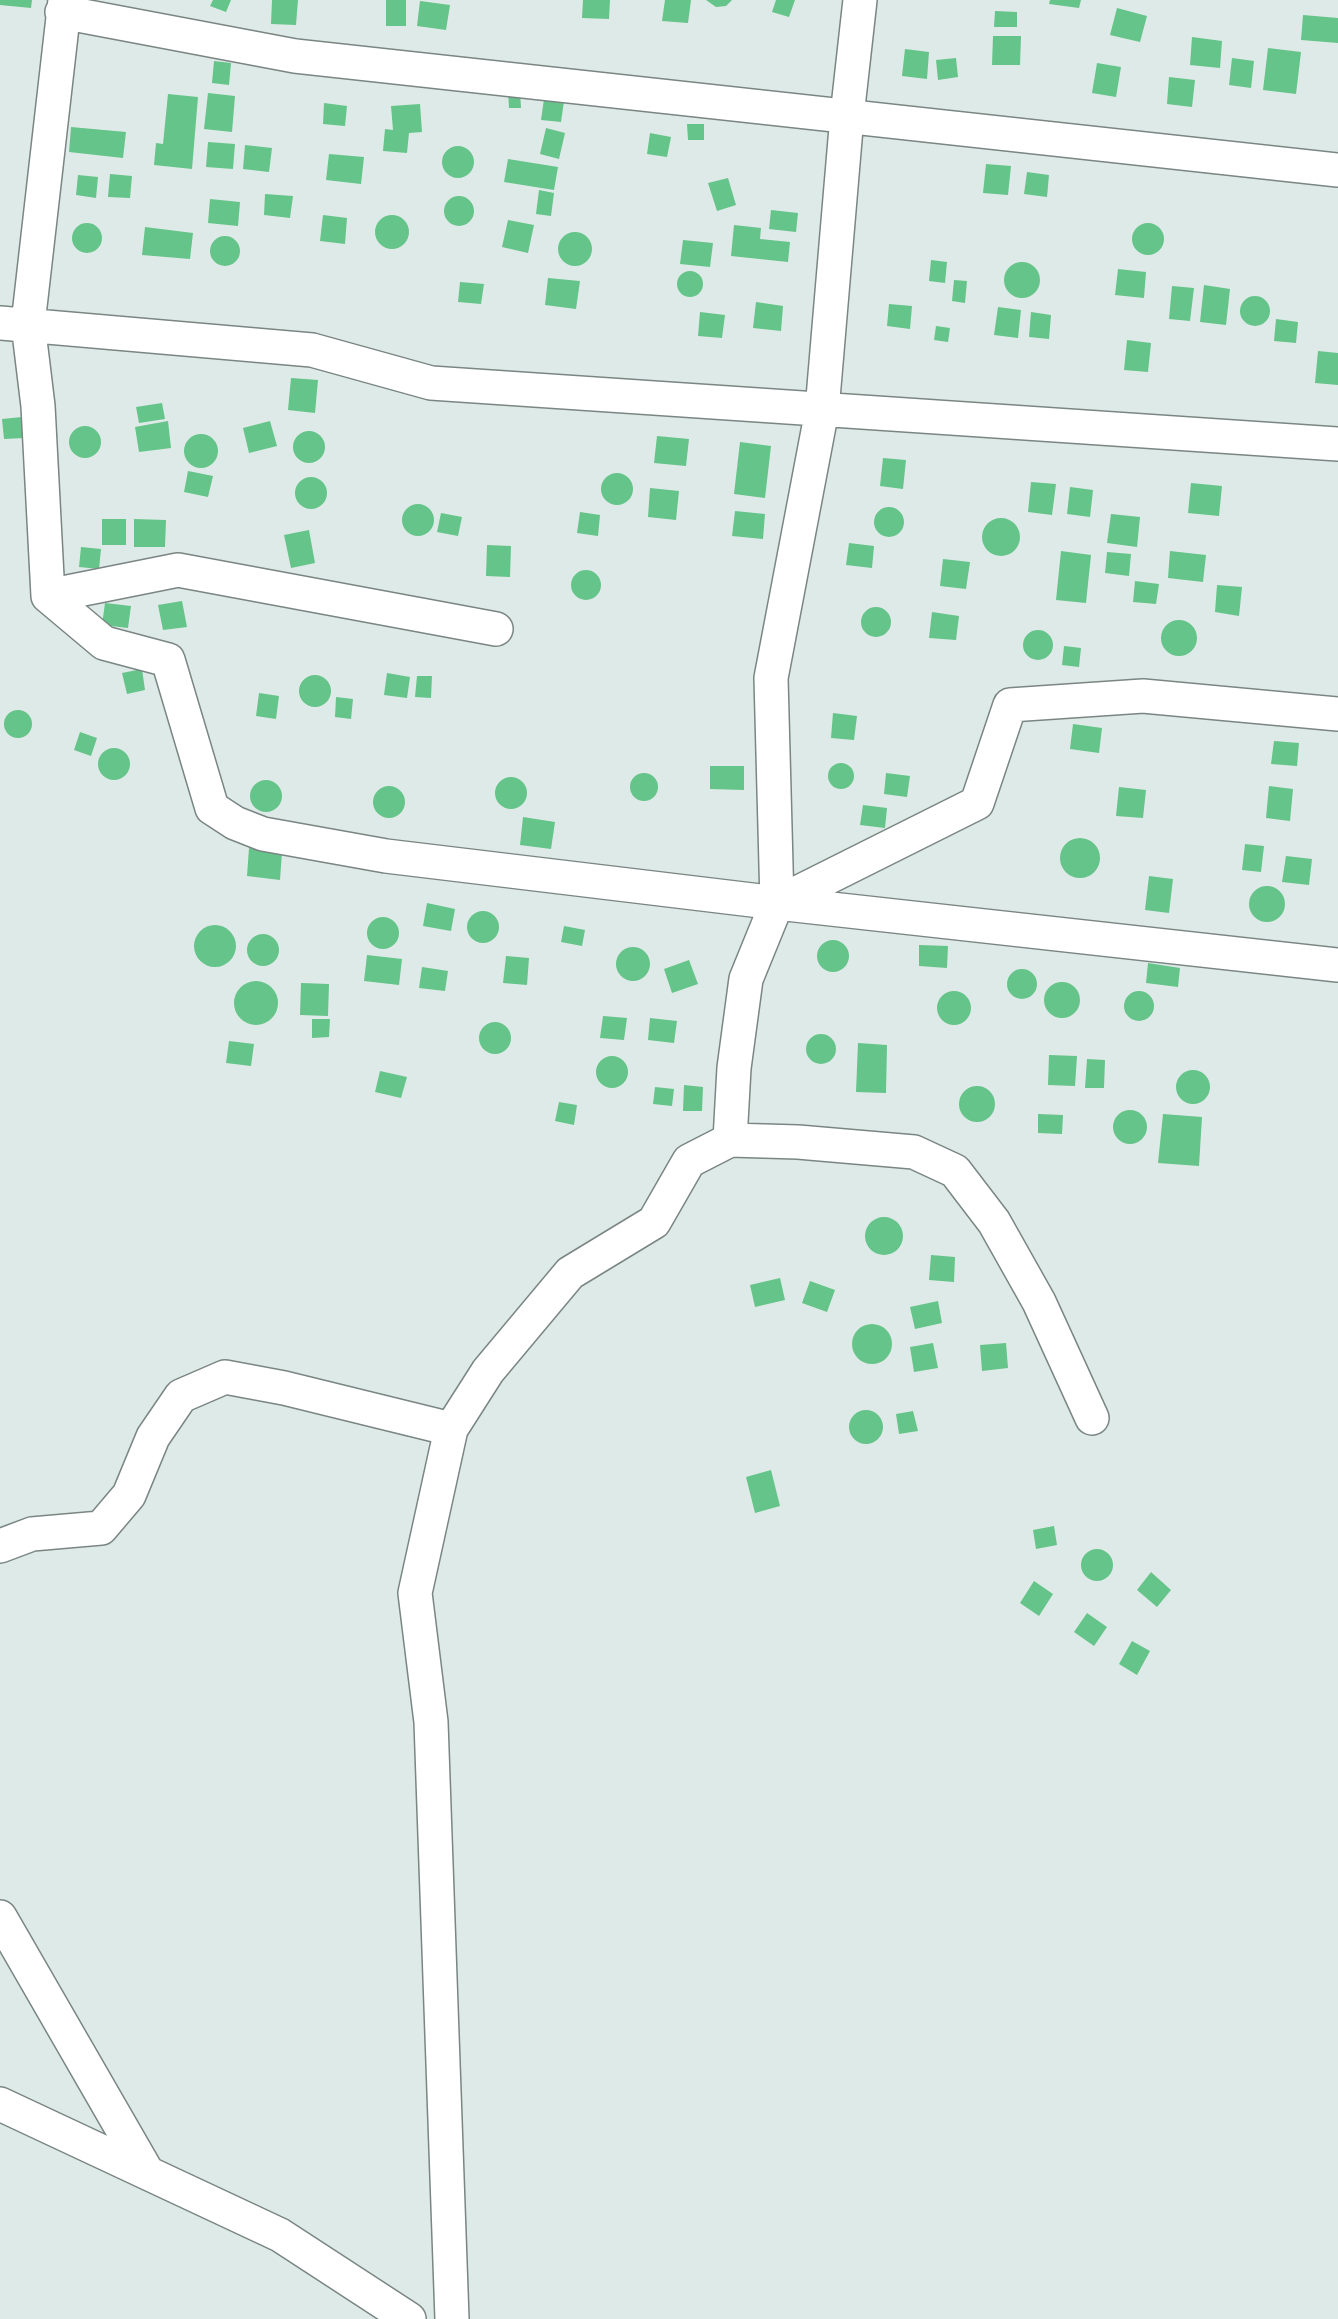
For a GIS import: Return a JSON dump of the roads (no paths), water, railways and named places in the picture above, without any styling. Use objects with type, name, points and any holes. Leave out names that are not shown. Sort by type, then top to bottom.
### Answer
[{"type":"street","points":[[730,1140],[734,1068],[746,979],[777,903],[771,678],[822,410],[847,116],[860,0]]},
{"type":"street","points":[[1338,170],[295,56],[64,6],[14,324],[38,406],[48,596],[104,643],[168,660],[212,808],[235,823],[263,834],[386,856],[777,903],[1338,965]]},
{"type":"street","points":[[14,324],[312,350],[431,383],[1338,444]]},
{"type":"street","points":[[48,596],[178,570],[496,629]]},
{"type":"street","points":[[777,903],[977,803],[1010,705],[1143,696],[1338,714]]},
{"type":"street","points":[[452,2319],[431,1722],[414,1593],[451,1429],[488,1371],[570,1273],[654,1222],[689,1161],[730,1140],[798,1142],[914,1152],[955,1171],[994,1221],[1039,1302],[1092,1418]]},
{"type":"street","points":[[0,1546],[32,1534],[100,1528],[129,1495],[153,1437],[181,1396],[225,1377],[284,1388],[451,1429]]},
{"type":"street","points":[[0,1917],[147,2172]]},
{"type":"street","points":[[0,2104],[280,2235],[409,2319]]}]
